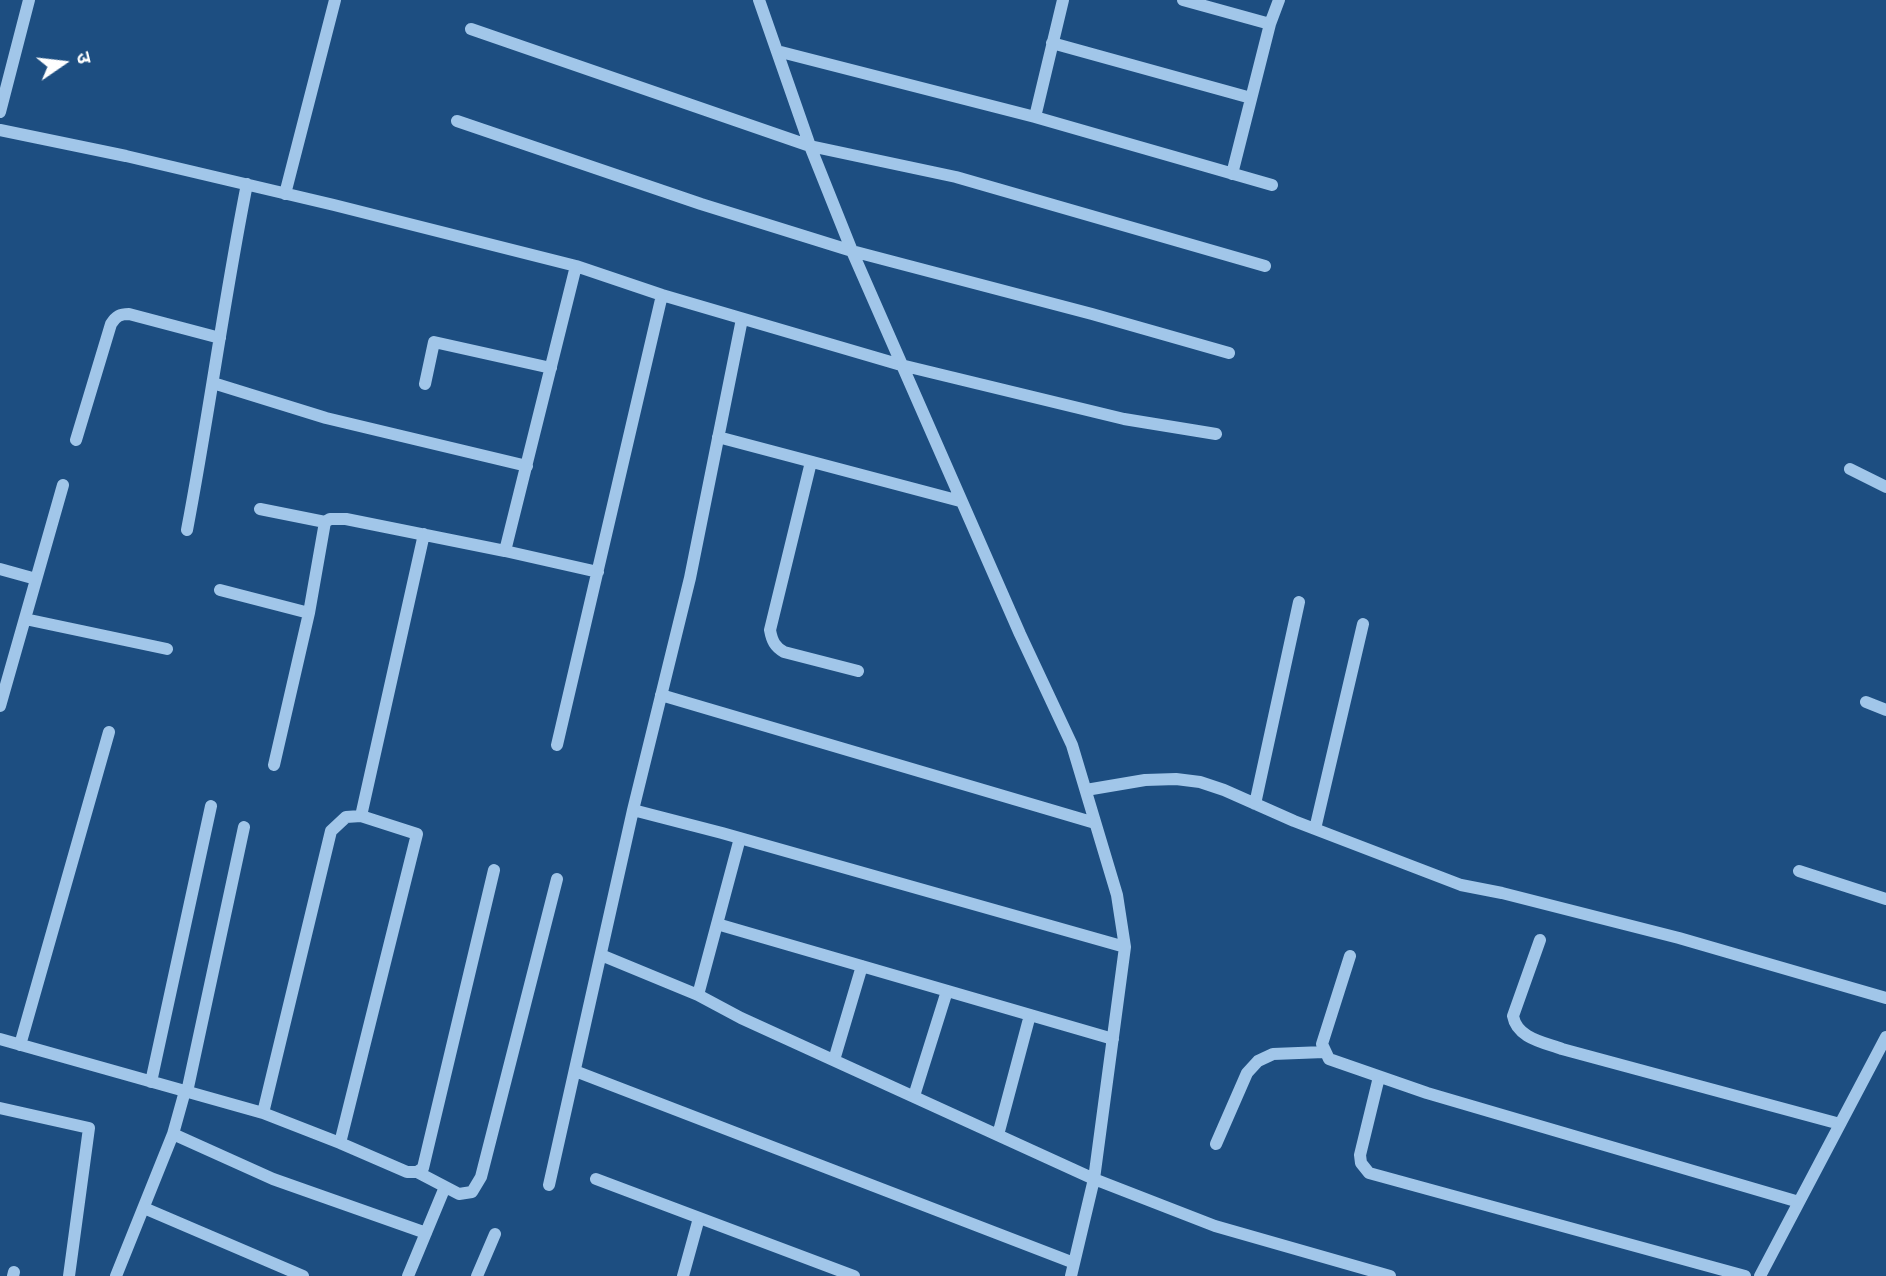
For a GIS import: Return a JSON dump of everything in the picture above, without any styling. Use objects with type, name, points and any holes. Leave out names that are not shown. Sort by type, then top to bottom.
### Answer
[{"type":"street","points":[[0,112],[29,0]]},
{"type":"street","points":[[285,194],[335,0]]},
{"type":"street","points":[[575,1071],[1072,1269],[1094,1179],[1125,947],[1117,895],[1072,746],[960,501],[852,251],[810,146],[759,0]]},
{"type":"street","points":[[1035,117],[1063,0]]},
{"type":"street","points":[[1183,0],[1270,24]]},
{"type":"street","points":[[1232,174],[1270,24],[1279,0]]},
{"type":"street","points":[[471,29],[810,146],[956,177],[1265,267]]},
{"type":"street","points":[[1052,43],[1251,98]]},
{"type":"street","points":[[777,51],[1035,117],[1272,185]]},
{"type":"street","points":[[457,121],[701,204],[852,251],[1092,314],[1229,354]]},
{"type":"street","points":[[0,130],[247,184],[576,266],[662,295],[901,365],[1124,419],[1216,434]]},
{"type":"street","points":[[187,530],[214,383],[229,272],[247,184]]},
{"type":"street","points":[[505,551],[576,266]]},
{"type":"street","points":[[557,745],[662,295]]},
{"type":"street","points":[[76,440],[111,324],[116,317],[129,314],[220,338]]},
{"type":"street","points":[[549,1185],[633,810],[690,578],[742,319]]},
{"type":"street","points":[[425,384],[435,342],[551,368]]},
{"type":"street","points":[[214,383],[326,418],[527,466]]},
{"type":"street","points":[[718,438],[960,501]]},
{"type":"street","points":[[811,462],[771,637],[778,649],[784,652],[858,671]]},
{"type":"street","points":[[1850,468],[1886,487]]},
{"type":"street","points":[[0,706],[63,485]]},
{"type":"street","points":[[260,509],[325,522],[330,519],[346,519],[598,572]]},
{"type":"street","points":[[274,765],[309,613],[325,522]]},
{"type":"street","points":[[360,816],[424,534]]},
{"type":"street","points":[[0,569],[36,579]]},
{"type":"street","points":[[220,590],[309,613]]},
{"type":"street","points":[[1255,804],[1299,602]]},
{"type":"street","points":[[25,619],[167,649]]},
{"type":"street","points":[[1315,829],[1363,624]]},
{"type":"street","points":[[661,695],[1096,824]]},
{"type":"street","points":[[1866,702],[1886,710]]},
{"type":"street","points":[[20,1045],[109,732]]},
{"type":"street","points":[[1086,790],[1145,780],[1176,779],[1200,782],[1461,886],[1502,893],[1679,938],[1886,999]]},
{"type":"street","points":[[151,1082],[211,806]]},
{"type":"street","points":[[633,810],[1125,947]]},
{"type":"street","points":[[263,1113],[331,831],[346,817],[360,816],[417,834],[341,1143]]},
{"type":"street","points":[[116,1276],[173,1134],[186,1092],[244,827]]},
{"type":"street","points":[[698,995],[740,838]]},
{"type":"street","points":[[417,1172],[423,1168],[494,870]]},
{"type":"street","points":[[1800,871],[1886,899]]},
{"type":"street","points":[[0,1040],[263,1113],[407,1172],[417,1172],[459,1194],[472,1192],[481,1177],[557,879]]},
{"type":"street","points":[[717,924],[1113,1039]]},
{"type":"street","points":[[1540,940],[1513,1016],[1514,1025],[1522,1034],[1562,1049],[1840,1124]]},
{"type":"street","points":[[601,955],[698,995],[741,1018],[1094,1179],[1215,1226],[1390,1276]]},
{"type":"street","points":[[1350,956],[1322,1044],[1329,1059],[1427,1093],[1799,1202]]},
{"type":"street","points":[[834,1060],[862,966]]},
{"type":"street","points":[[914,1096],[947,991]]},
{"type":"street","points":[[998,1135],[1030,1015]]},
{"type":"street","points":[[1760,1276],[1886,1037]]},
{"type":"street","points":[[1216,1144],[1247,1073],[1258,1061],[1273,1055],[1324,1052]]},
{"type":"street","points":[[1379,1077],[1360,1155],[1361,1163],[1369,1173],[1745,1276]]},
{"type":"street","points":[[0,1108],[89,1128],[69,1276]]},
{"type":"street","points":[[173,1134],[273,1179],[426,1233]]},
{"type":"street","points":[[596,1180],[855,1276]]},
{"type":"street","points":[[408,1276],[445,1187]]},
{"type":"street","points":[[144,1208],[303,1276]]},
{"type":"street","points":[[683,1276],[699,1218]]},
{"type":"street","points":[[477,1276],[495,1234]]}]
